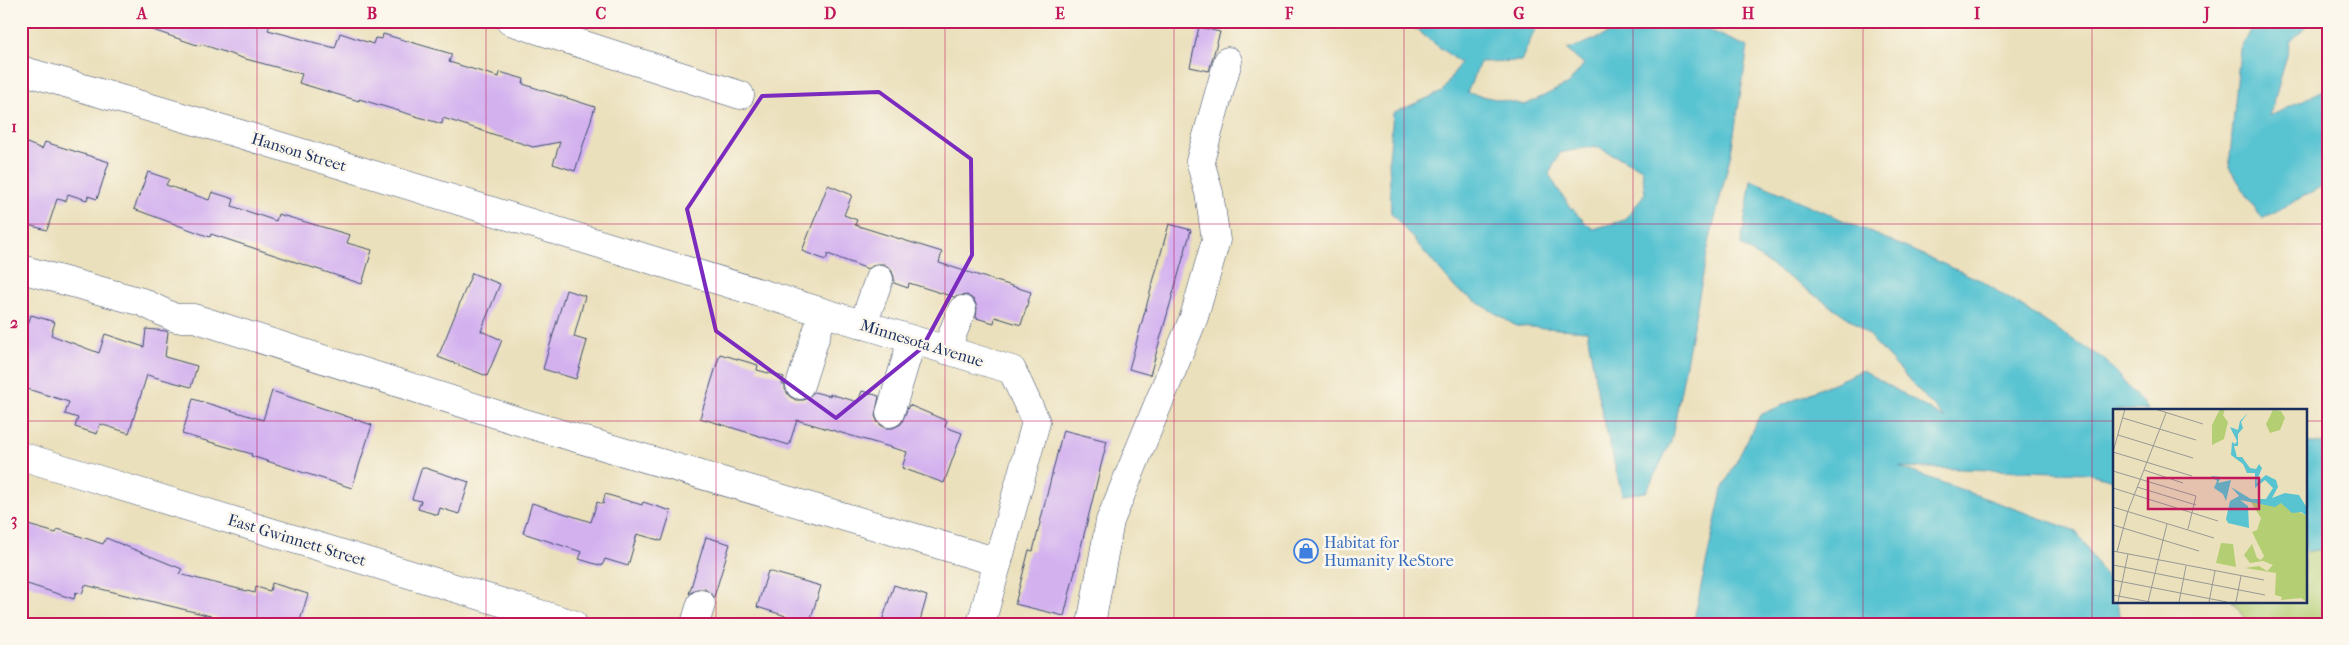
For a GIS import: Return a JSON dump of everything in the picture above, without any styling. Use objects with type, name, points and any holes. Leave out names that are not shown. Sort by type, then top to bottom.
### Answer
[{"type":"street","points":[[510,21],[740,95]]},
{"type":"street","points":[[1092,624],[1110,520],[1194,317],[1216,240],[1209,193],[1200,161],[1228,61]]},
{"type":"street","name":"Hanson Street","points":[[21,70],[231,132],[576,238]]},
{"type":"street","name":"Minnesota Avenue","points":[[576,238],[1012,370],[1036,422],[982,624]]},
{"type":"street","points":[[21,269],[142,302],[175,318],[194,318],[518,421],[998,562]]},
{"type":"street","points":[[863,324],[879,279]]},
{"type":"street","points":[[946,350],[962,310]]},
{"type":"street","points":[[800,386],[823,313]]},
{"type":"street","points":[[890,413],[912,340]]},
{"type":"street","name":"East Gwinnett Street","points":[[21,456],[572,624]]},
{"type":"highlighted area","points":[[879,92],[971,159],[972,255],[922,348],[836,418],[716,331],[687,209],[762,96]]},
{"type":"green space","points":[[2328,548],[2328,624],[2250,624],[2233,602],[2306,602],[2306,552]]},
{"type":"water","points":[[1405,21],[1539,21],[1521,61],[1480,62],[1467,93],[1525,105],[1568,84],[1584,64],[1567,50],[1642,21],[1652,21],[1659,28],[1706,29],[1748,47],[1731,153],[1709,243],[1671,442],[1646,492],[1622,495],[1598,395],[1587,331],[1516,326],[1456,289],[1391,213],[1389,159],[1393,113],[1442,92],[1460,63]],"holes":[[[1595,146],[1642,169],[1645,193],[1625,220],[1593,229],[1568,203],[1549,174],[1560,153]]]},
{"type":"water","points":[[2255,21],[2311,21],[2291,41],[2270,116],[2328,88],[2328,183],[2262,219],[2229,167],[2240,49]]},
{"type":"water","points":[[1751,180],[1980,280],[2105,360],[2147,409],[2113,409],[2113,480],[2086,473],[1899,467],[2076,531],[2113,588],[2113,602],[2117,602],[2120,624],[1693,624],[1722,490],[1760,415],[1863,370],[1945,419],[1860,326],[1741,245]]},
{"type":"water","points":[[2306,443],[2328,443],[2328,548],[2306,552]]},
{"type":"building","points":[[138,21],[272,21],[268,30],[335,48],[340,33],[373,44],[375,38],[382,39],[383,34],[452,54],[449,62],[499,77],[500,72],[524,79],[523,84],[595,107],[575,171],[553,164],[560,142],[533,147],[443,118],[442,124],[359,99],[359,101],[299,83],[302,74],[242,58],[201,44],[200,46],[138,25]]},
{"type":"building","points":[[1199,27],[1220,32],[1209,71],[1190,67]]},
{"type":"building","points":[[45,142],[109,162],[97,199],[88,196],[87,200],[68,194],[66,201],[57,199],[47,230],[24,224],[30,204],[21,201],[21,159],[27,143],[42,149]]},
{"type":"building","points":[[148,172],[169,179],[166,185],[209,200],[212,192],[234,199],[232,206],[276,221],[278,214],[350,235],[347,243],[372,250],[362,284],[211,234],[210,237],[134,209]]},
{"type":"building","points":[[828,185],[852,195],[844,215],[857,220],[855,225],[942,252],[939,263],[1031,292],[1021,325],[995,317],[994,323],[976,318],[977,307],[974,300],[967,295],[954,297],[909,283],[908,288],[894,283],[891,269],[884,264],[876,264],[868,269],[828,254],[826,260],[802,251]]},
{"type":"building","points":[[1169,224],[1191,230],[1150,375],[1129,369]]},
{"type":"building","points":[[472,273],[500,284],[481,331],[502,340],[487,376],[438,357]]},
{"type":"building","points":[[566,290],[585,296],[574,337],[587,341],[576,379],[543,369]]},
{"type":"building","points":[[31,315],[55,322],[51,335],[99,353],[105,334],[144,347],[146,329],[166,331],[168,332],[165,357],[197,366],[191,387],[147,375],[129,433],[100,424],[97,434],[75,427],[78,418],[65,414],[69,402],[21,387],[21,347]]},
{"type":"building","points":[[720,354],[758,365],[757,370],[784,377],[782,384],[785,384],[785,389],[789,396],[796,400],[804,400],[814,392],[830,396],[830,394],[858,402],[862,391],[879,396],[875,416],[878,423],[885,428],[893,428],[901,424],[909,405],[947,421],[945,427],[962,433],[944,483],[902,468],[907,452],[797,420],[789,445],[700,418]]},
{"type":"building","points":[[272,391],[372,425],[352,488],[251,456],[252,454],[182,434],[193,399],[263,420]]},
{"type":"building","points":[[1063,430],[1107,441],[1064,616],[1015,604],[1029,550],[1033,551]]},
{"type":"building","points":[[422,467],[469,482],[459,514],[440,508],[438,515],[418,509],[421,501],[412,499]]},
{"type":"building","points":[[605,494],[642,505],[643,502],[671,511],[662,541],[637,534],[628,566],[605,559],[602,566],[579,559],[582,552],[523,533],[532,503],[591,522],[597,502],[603,504]]},
{"type":"building","points":[[21,523],[56,533],[58,529],[103,544],[106,538],[182,569],[179,574],[255,593],[256,587],[270,591],[272,583],[308,594],[299,624],[243,624],[85,585],[82,594],[76,592],[74,599],[21,582]]},
{"type":"building","points":[[706,537],[730,544],[714,597],[705,589],[697,589],[689,594]]},
{"type":"building","points":[[768,571],[821,586],[809,624],[796,624],[784,620],[786,616],[757,607]]},
{"type":"building","points":[[894,585],[927,596],[919,624],[881,624]]},
{"type":"place","name":"Habitat for Humanity ReStore","points":[[1306,551]]}]
